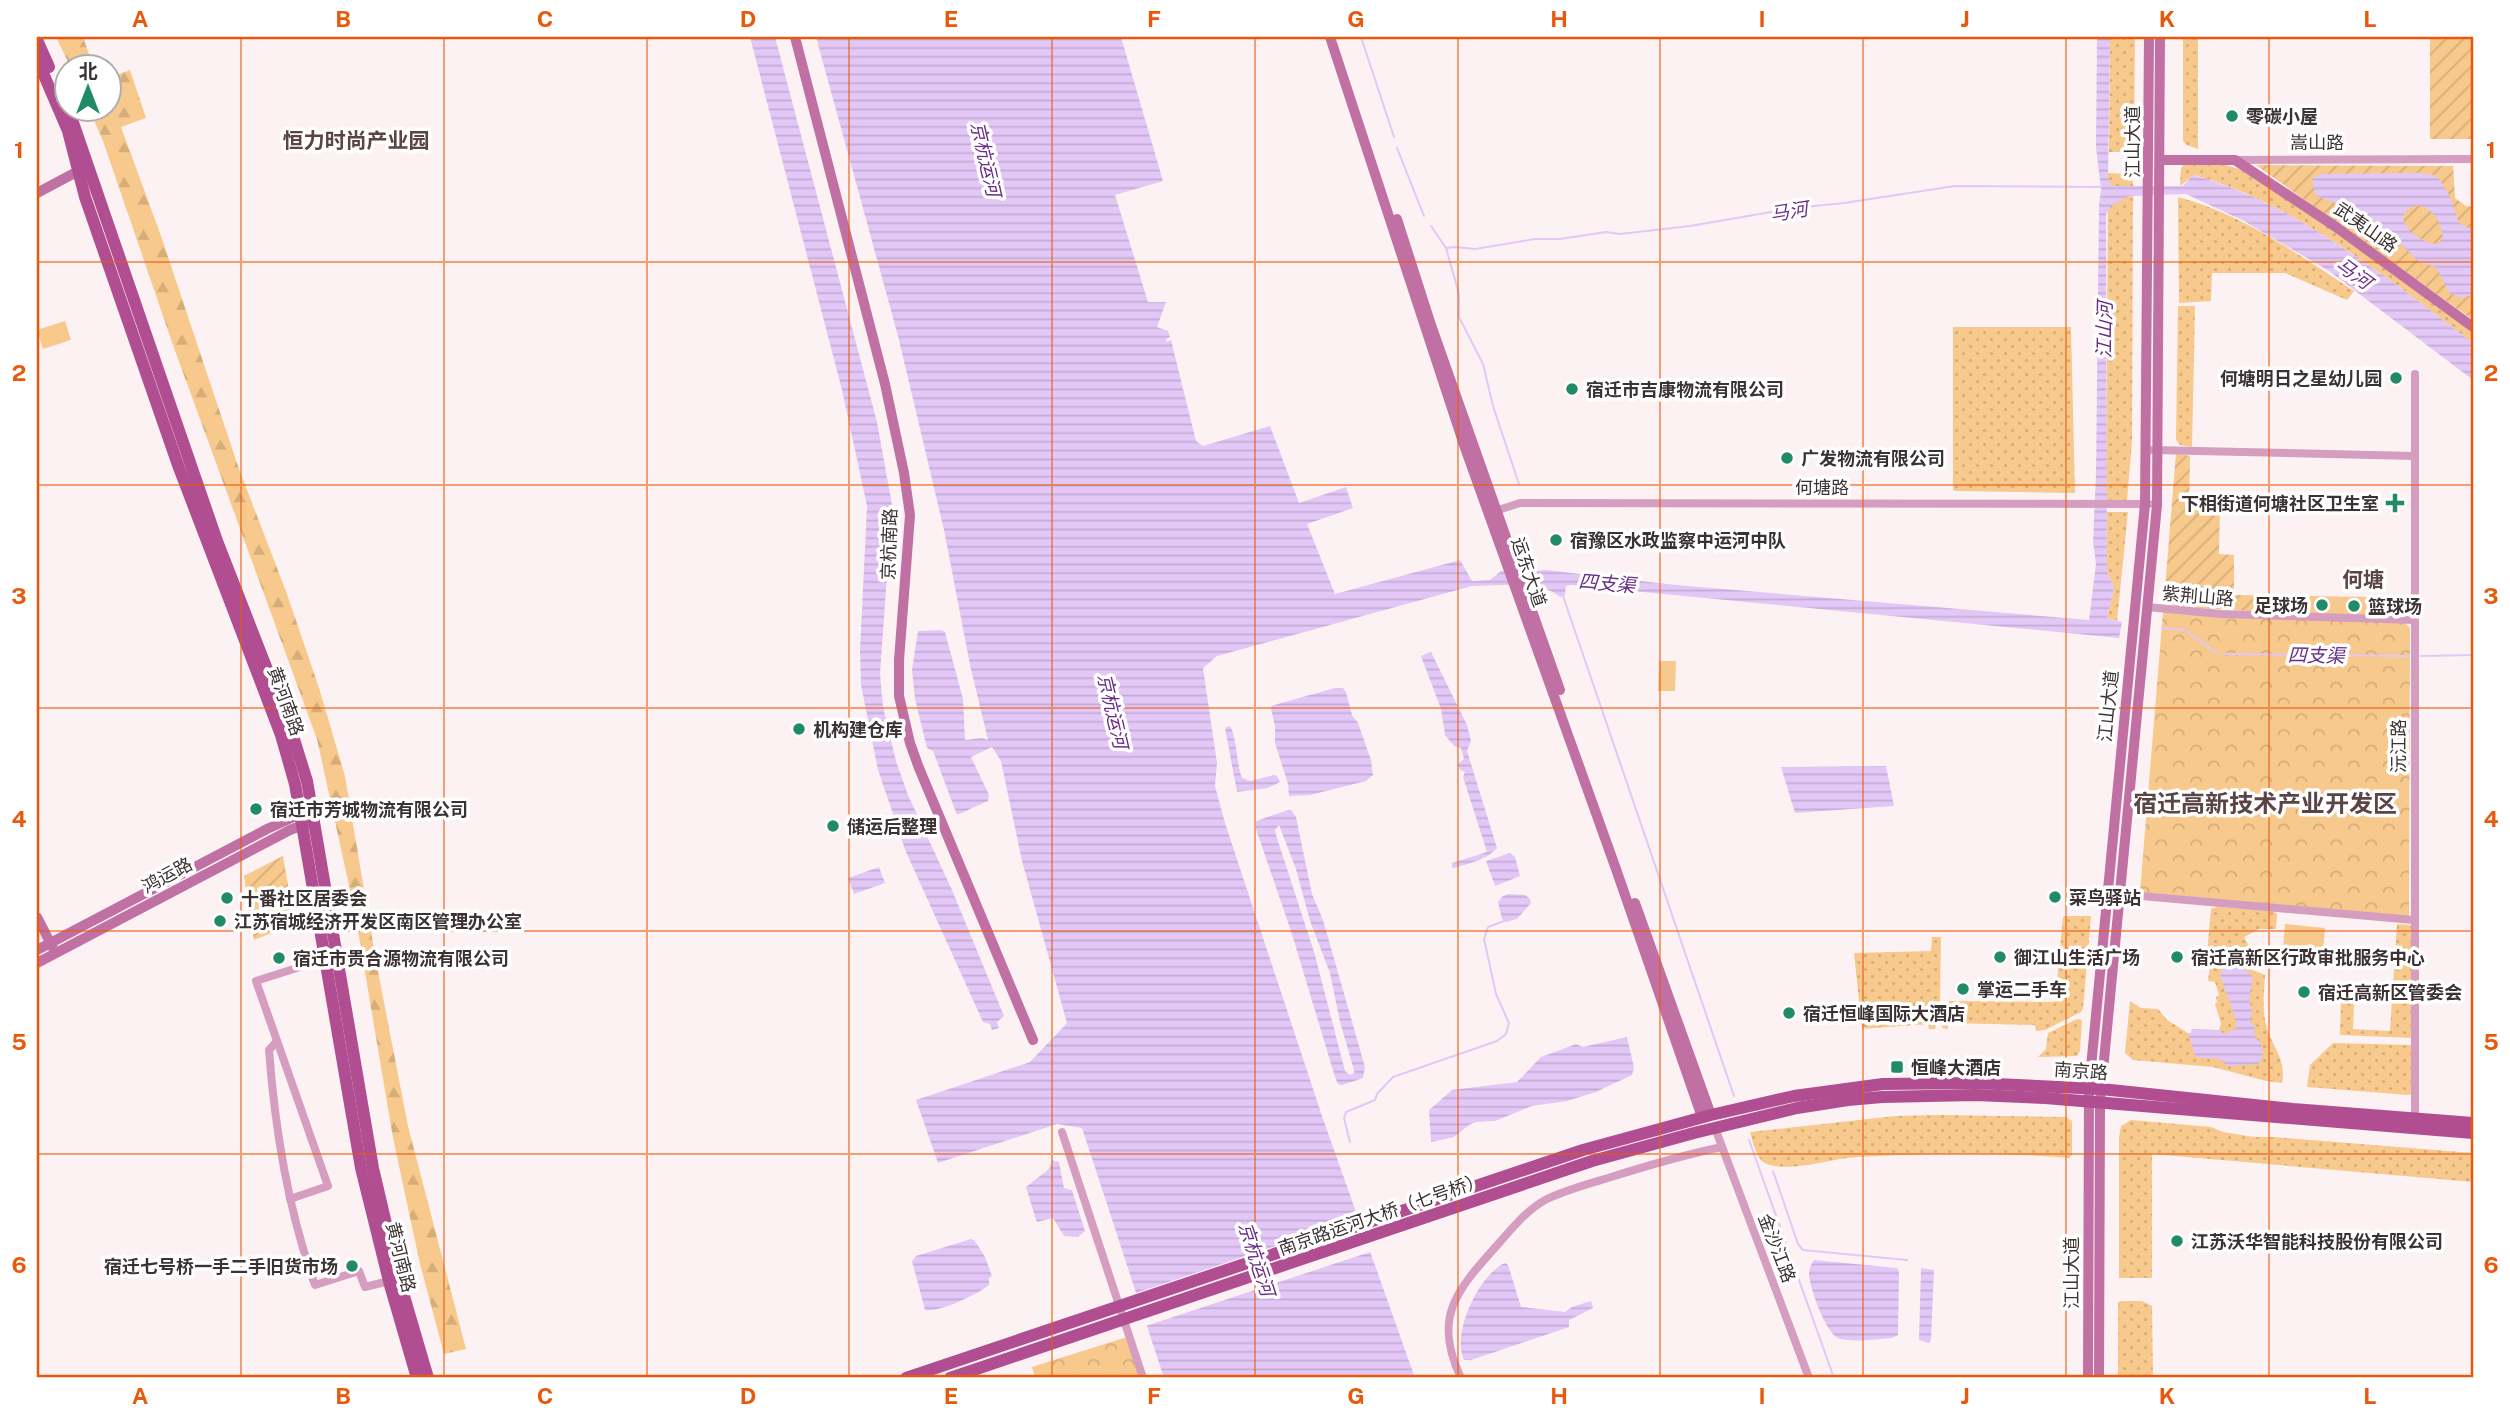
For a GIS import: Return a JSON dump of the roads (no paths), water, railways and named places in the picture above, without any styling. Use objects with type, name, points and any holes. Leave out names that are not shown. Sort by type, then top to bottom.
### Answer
[{"type":"main road","name":"京杭南路","points":[[795,37],[885,384],[907,486],[910,515],[899,660],[899,696],[904,721],[919,768],[1033,1040]]},
{"type":"main road","name":"运东大道","points":[[1330,37],[1436,361],[1493,512],[1706,1116]]},
{"type":"main road","name":"运东大道","points":[[1338,37],[1493,512]]},
{"type":"main road","name":"江山大道","points":[[2099,1378],[2094,1095],[2119,894],[2147,607],[2151,504],[2146,450],[2149,37]]},
{"type":"main road","name":"江山大道","points":[[2088,1378],[2094,1095],[2158,450],[2160,37]]},
{"type":"main road","name":"黄河南路","points":[[37,40],[52,74]]},
{"type":"main road","name":"黄河南路","points":[[37,59],[96,194],[217,541],[293,736],[373,1168],[399,1279],[428,1378]]},
{"type":"main road","name":"黄河南路","points":[[71,122],[84,168]]},
{"type":"main road","name":"嵩山路","points":[[2160,160],[2235,160]]},
{"type":"main road","name":"武夷山路","points":[[2235,160],[2336,226],[2473,327]]},
{"type":"main road","points":[[37,193],[84,168]]},
{"type":"main road","name":"黄河南路","points":[[308,817],[325,959],[361,1168],[417,1378]]},
{"type":"main road","name":"鸿运路","points":[[37,963],[53,948],[308,817]]},
{"type":"main road","points":[[37,917],[53,948]]},
{"type":"main road","name":"鸿运路","points":[[37,950],[53,948]]},
{"type":"main road","name":"南京路","points":[[1688,1121],[1794,1096],[1883,1084],[1975,1083],[2292,1120],[2473,1133]]},
{"type":"main road","name":"南京路","points":[[1694,1133],[1797,1108],[1882,1097],[1975,1095],[2094,1095],[2473,1123]]},
{"type":"main road","name":"南京路运河大桥（七号桥）","points":[[906,1378],[1583,1150],[1688,1121]]},
{"type":"main road","name":"南京路运河大桥（七号桥）","points":[[950,1378],[1592,1161],[1694,1133]]},
{"type":"street","name":"嵩山路","points":[[2235,160],[2473,159]]},
{"type":"street","name":"沅江路","points":[[2415,374],[2415,1119]]},
{"type":"street","points":[[2146,450],[2415,456]]},
{"type":"street","name":"何塘路","points":[[1493,512],[1520,503],[2151,504]]},
{"type":"street","name":"紫荆山路","points":[[2147,607],[2221,614],[2415,620]]},
{"type":"street","points":[[2119,894],[2414,920]]},
{"type":"street","points":[[290,1199],[328,1186],[256,981],[325,959]]},
{"type":"street","points":[[277,1041],[269,1051],[272,1097],[290,1199],[301,1246],[315,1284],[359,1271],[365,1287],[389,1281]]},
{"type":"street","name":"金沙江路","points":[[1715,1128],[1809,1378]]},
{"type":"street","points":[[1062,1132],[1143,1378]]},
{"type":"street","points":[[1461,1378],[1450,1352],[1447,1336],[1454,1302],[1461,1286],[1525,1215],[1539,1204],[1571,1189],[1671,1158],[1722,1147]]},
{"type":"water","points":[[750,37],[775,37],[877,422],[892,505],[880,674],[883,707],[896,761],[908,795],[952,890],[1004,1016],[997,1022],[999,1028],[992,1030],[990,1024],[983,1022],[906,852],[878,770],[861,685],[860,651],[867,506],[842,390]]},
{"type":"water","points":[[816,37],[1121,37],[1163,181],[1115,195],[1148,302],[1166,302],[1157,327],[1168,331],[1170,337],[1166,339],[1167,342],[1171,340],[1196,441],[1203,446],[1270,426],[1299,503],[1346,487],[1353,508],[1307,524],[1335,594],[1460,560],[1472,581],[1490,580],[1501,571],[1546,570],[1676,585],[2089,620],[2096,564],[2093,542],[2101,190],[2096,147],[2097,37],[2110,37],[2108,179],[2112,186],[2183,186],[2193,175],[2230,187],[2268,204],[2340,246],[2473,343],[2473,380],[2329,271],[2244,221],[2186,194],[2129,196],[2112,205],[2106,214],[2107,570],[2114,589],[2107,618],[2122,622],[2119,638],[1571,585],[1566,586],[1565,595],[1560,597],[1542,588],[1506,585],[1472,586],[1217,656],[1203,668],[1217,763],[1215,786],[1225,823],[1322,1116],[1415,1378],[1164,1378],[1082,1128],[1057,1124],[938,1163],[916,1100],[1030,1062],[1067,1023],[1022,861],[1001,761],[992,747],[971,757],[989,795],[988,801],[957,815],[933,751],[927,748],[915,699],[912,670],[918,631],[945,632],[963,699],[965,740],[988,740],[970,665],[944,530],[898,336]]},
{"type":"water","points":[[2420,173],[2433,175],[2440,180],[2450,197],[2459,223],[2472,230],[2473,295],[2464,297],[2452,294],[2434,266],[2419,262],[2401,244],[2365,231],[2353,222],[2341,205],[2315,195],[2312,179],[2321,174]],"holes":[[[2418,205],[2435,216],[2440,225],[2443,236],[2439,244],[2430,243],[2413,234],[2404,221],[2404,214],[2408,209]]]},
{"type":"water","points":[[1431,652],[1467,725],[1471,741],[1467,751],[1497,848],[1483,858],[1454,868],[1452,863],[1487,852],[1463,777],[1465,772],[1460,770],[1458,764],[1464,759],[1461,748],[1454,746],[1445,735],[1441,709],[1421,656]]},
{"type":"water","points":[[1343,688],[1346,692],[1352,715],[1358,723],[1371,760],[1373,775],[1366,781],[1310,795],[1289,796],[1275,743],[1272,706]]},
{"type":"water","points":[[1230,726],[1242,778],[1250,781],[1274,775],[1280,782],[1268,788],[1237,792],[1225,728]]},
{"type":"water","points":[[1886,766],[1894,806],[1795,813],[1781,767]]},
{"type":"water","points":[[1288,810],[1296,817],[1312,894],[1323,920],[1365,1067],[1363,1078],[1342,1085],[1338,1084],[1335,1077],[1291,931],[1256,829],[1256,821]],"holes":[[[1279,825],[1296,869],[1310,921],[1330,973],[1354,1070],[1350,1075],[1345,1071],[1315,955],[1277,838],[1275,830]]]},
{"type":"water","points":[[1510,853],[1515,857],[1520,876],[1495,886],[1486,861]]},
{"type":"water","points":[[879,867],[885,883],[854,894],[848,878]]},
{"type":"water","points":[[1509,894],[1525,895],[1531,903],[1517,919],[1506,922],[1502,919],[1498,902]]},
{"type":"water","points":[[2237,960],[2253,978],[2249,999],[2252,1012],[2250,1023],[2255,1026],[2254,1035],[2261,1044],[2263,1057],[2258,1064],[2228,1066],[2218,1058],[2195,1056],[2188,1033],[2191,1033],[2192,1029],[2218,1030],[2225,1034],[2236,1028],[2235,1016],[2220,973],[2230,962]]},
{"type":"water","points":[[1627,1037],[1634,1068],[1632,1075],[1596,1092],[1567,1101],[1532,1106],[1495,1121],[1476,1122],[1454,1137],[1431,1142],[1429,1110],[1452,1090],[1517,1082],[1541,1057],[1576,1044],[1583,1047]]},
{"type":"water","points":[[1052,1160],[1059,1162],[1064,1188],[1072,1190],[1085,1231],[1078,1237],[1064,1236],[1053,1218],[1037,1222],[1036,1220],[1026,1187],[1049,1169]]},
{"type":"water","points":[[971,1239],[985,1257],[992,1276],[989,1278],[989,1285],[949,1306],[925,1310],[912,1261],[916,1256]]},
{"type":"water","points":[[1814,1260],[1897,1268],[1898,1335],[1892,1338],[1856,1340],[1838,1338],[1833,1334],[1823,1319],[1812,1289],[1809,1273]]},
{"type":"water","points":[[1505,1263],[1508,1265],[1521,1307],[1565,1312],[1591,1301],[1593,1308],[1569,1320],[1569,1327],[1464,1360],[1461,1335],[1470,1306],[1486,1279]]},
{"type":"water","points":[[1921,1268],[1934,1270],[1929,1343],[1919,1340]]},
{"type":"waterway","points":[[1361,37],[1394,137]]},
{"type":"waterway","points":[[1397,148],[1424,216]]},
{"type":"waterway","name":"马河","points":[[1446,248],[1475,249],[1535,239],[1560,239],[1606,232],[1620,234],[1690,226],[1795,208],[1955,186],[2101,187]]},
{"type":"waterway","points":[[1431,226],[1446,248],[1459,294],[1459,317],[1483,364],[1493,406],[1519,484]]},
{"type":"waterway","points":[[1563,596],[1734,1096]]},
{"type":"waterway","name":"四支渠","points":[[2162,628],[2185,630],[2217,653]]},
{"type":"waterway","name":"四支渠","points":[[2224,654],[2409,656]]},
{"type":"waterway","name":"四支渠","points":[[2421,656],[2473,655]]},
{"type":"waterway","points":[[1350,1142],[1344,1118],[1346,1112],[1375,1100],[1377,1094],[1393,1077],[1497,1041],[1506,1034],[1509,1023],[1496,994],[1484,939],[1488,927],[1504,921]]},
{"type":"waterway","points":[[1749,1140],[1834,1378]]},
{"type":"waterway","points":[[1773,1171],[1798,1244],[1803,1250],[1907,1260]]},
{"type":"place","name":"零碳小屋","points":[[2232,116]]},
{"type":"place","name":"何塘明日之星幼儿园","points":[[2396,378]]},
{"type":"place","name":"宿迁市吉康物流有限公司","points":[[1572,389]]},
{"type":"place","name":"广发物流有限公司","points":[[1787,458]]},
{"type":"place","name":"下相街道何塘社区卫生室","points":[[2395,503]]},
{"type":"place","name":"宿豫区水政监察中运河中队","points":[[1556,540]]},
{"type":"place","name":"足球场","points":[[2322,605]]},
{"type":"place","name":"篮球场","points":[[2354,606]]},
{"type":"place","name":"机构建仓库","points":[[799,729]]},
{"type":"place","name":"宿迁市芳城物流有限公司","points":[[256,809]]},
{"type":"place","name":"储运后整理","points":[[833,826]]},
{"type":"place","name":"菜鸟驿站","points":[[2055,897]]},
{"type":"place","name":"十番社区居委会","points":[[227,898]]},
{"type":"place","name":"江苏宿城经济开发区南区管理办公室","points":[[220,921]]},
{"type":"place","name":"御江山生活广场","points":[[2000,957]]},
{"type":"place","name":"宿迁高新区行政审批服务中心","points":[[2177,957]]},
{"type":"place","name":"宿迁市贵合源物流有限公司","points":[[279,958]]},
{"type":"place","name":"掌运二手车","points":[[1963,989]]},
{"type":"place","name":"宿迁高新区管委会","points":[[2304,992]]},
{"type":"place","name":"宿迁恒峰国际大酒店","points":[[1789,1013]]},
{"type":"place","name":"恒峰大酒店","points":[[1897,1067]]},
{"type":"place","name":"江苏沃华智能科技股份有限公司","points":[[2177,1241]]},
{"type":"place","name":"宿迁七号桥一手二手旧货市场","points":[[352,1266]]},
{"type":"district","name":"恒力时尚产业园","points":[[356,140]]},
{"type":"district","name":"何塘","points":[[2363,579]]},
{"type":"district","name":"宿迁高新技术产业开发区","points":[[2265,803]]},
{"type":"water label","name":"京杭运河","points":[[986,159]]},
{"type":"water label","name":"江山河","points":[[2104,330]]},
{"type":"water label","name":"京杭运河","points":[[1113,711]]},
{"type":"water label","name":"京杭运河","points":[[1257,1259]]}]
